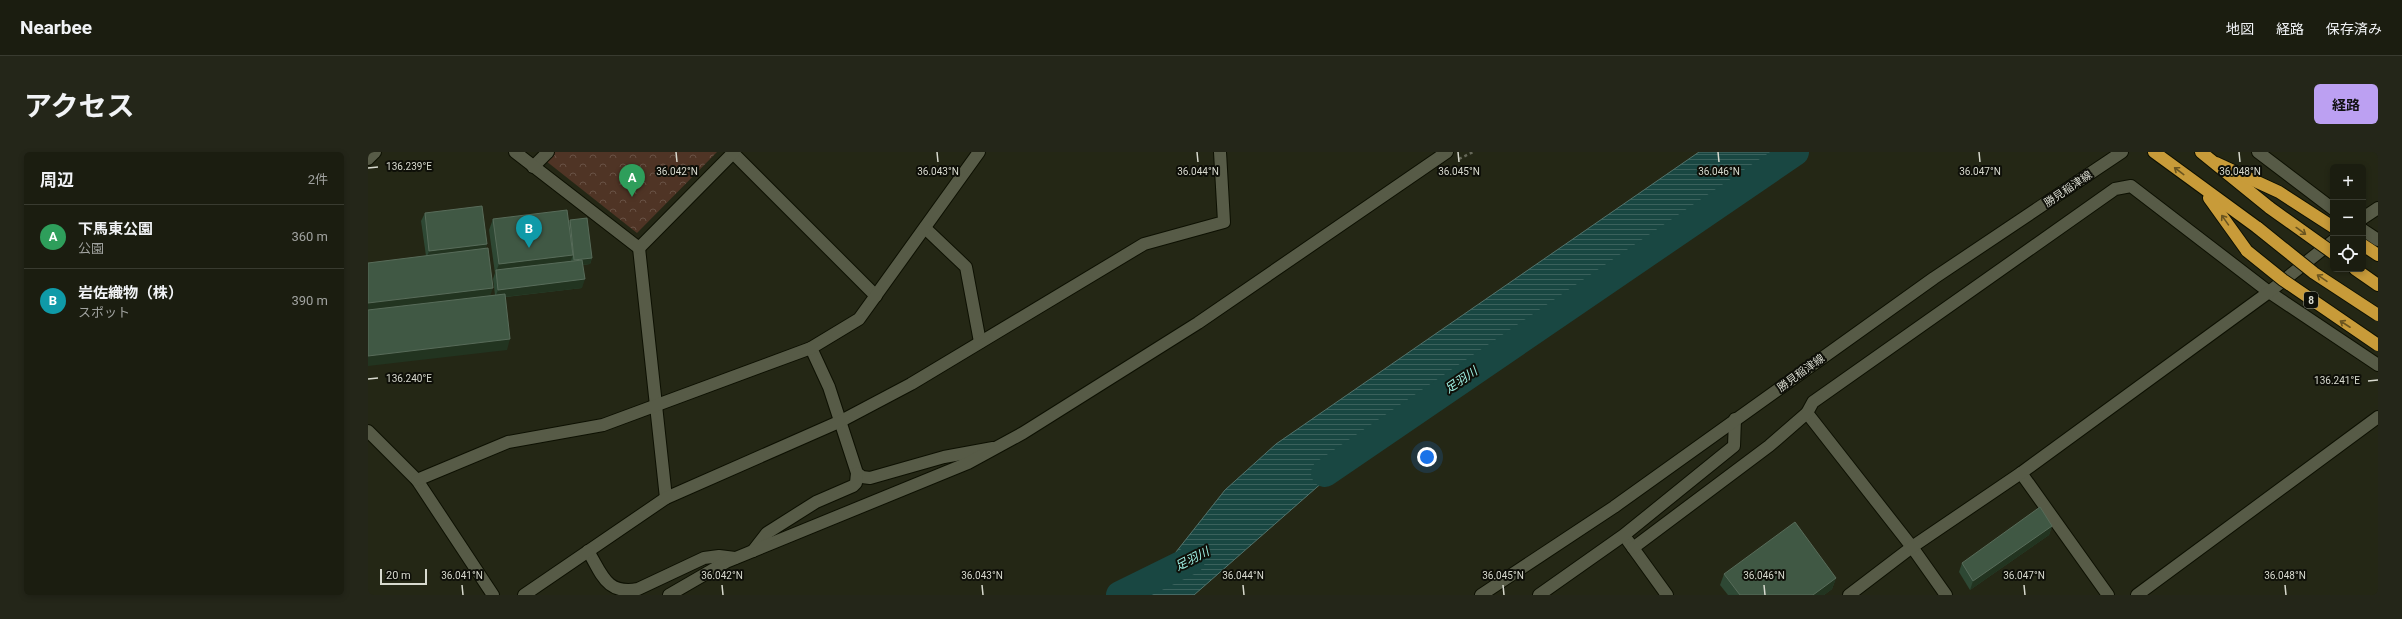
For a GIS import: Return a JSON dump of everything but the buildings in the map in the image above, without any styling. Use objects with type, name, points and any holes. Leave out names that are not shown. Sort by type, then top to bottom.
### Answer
[{"type":"highway","name":"8","points":[[2154,152],[2258,228],[2314,273],[2378,315]]},
{"type":"highway","points":[[2201,152],[2270,208],[2330,251]]},
{"type":"highway","points":[[2216,164],[2279,192],[2330,224]]},
{"type":"highway","name":"8","points":[[2204,190],[2246,251],[2295,289],[2378,345]]},
{"type":"highway","points":[[2366,247],[2378,255]]},
{"type":"highway","points":[[2358,272],[2378,285]]},
{"type":"street","points":[[368,159],[375,152]]},
{"type":"street","points":[[515,152],[639,248],[658,405],[666,498]]},
{"type":"street","points":[[533,166],[548,152]]},
{"type":"street","points":[[417,480],[508,442],[603,425],[811,348],[859,320],[979,152]]},
{"type":"street","points":[[524,595],[666,498],[841,421],[911,384],[1144,244],[1224,222],[1220,152]]},
{"type":"street","points":[[669,595],[735,558],[968,463],[1023,433],[1198,323],[1447,152]]},
{"type":"street","name":"勝見稲津線","points":[[1481,595],[1614,507],[1934,278],[2122,152]]},
{"type":"street","points":[[2258,152],[2330,207]]},
{"type":"street","points":[[639,248],[733,153],[876,296]]},
{"type":"street","points":[[1633,548],[1769,446],[1807,413],[1813,402],[2116,189],[2131,186],[2268,292],[2378,364]]},
{"type":"street","points":[[2366,216],[2378,208]]},
{"type":"street","points":[[925,228],[966,267],[980,342]]},
{"type":"street","points":[[2366,232],[2378,240]]},
{"type":"street","points":[[1849,595],[1912,547],[2021,473],[2268,292],[2330,243]]},
{"type":"street","points":[[753,551],[767,533],[816,502],[853,486],[856,483],[857,473],[841,421],[829,387],[811,348]]},
{"type":"street","points":[[1807,413],[1912,547],[1946,595]]},
{"type":"street","points":[[2137,595],[2378,417]]},
{"type":"street","points":[[1539,595],[1624,535],[1734,446],[1736,419]]},
{"type":"street","points":[[370,438],[417,480],[493,595]]},
{"type":"street","points":[[857,473],[862,477],[870,478],[944,457],[996,447]]},
{"type":"street","points":[[2021,473],[2108,595]]},
{"type":"street","points":[[1624,535],[1667,595]]},
{"type":"street","points":[[588,551],[610,587],[622,591],[638,589],[704,558],[720,556],[735,558]]},
{"type":"green space","points":[[555,152],[717,152],[637,233],[546,161]]},
{"type":"water","points":[[1699,152],[1793,152],[1357,452],[1194,595],[1142,595],[1225,490],[1276,444]]},
{"type":"waterway","name":"足羽川","points":[[1325,473],[1795,152]]},
{"type":"waterway","name":"足羽川","points":[[1120,595],[1191,560]]},
{"type":"place","name":"下馬東公園","points":[[632,197]]},
{"type":"place","name":"岩佐織物（株）","points":[[529,248]]}]
